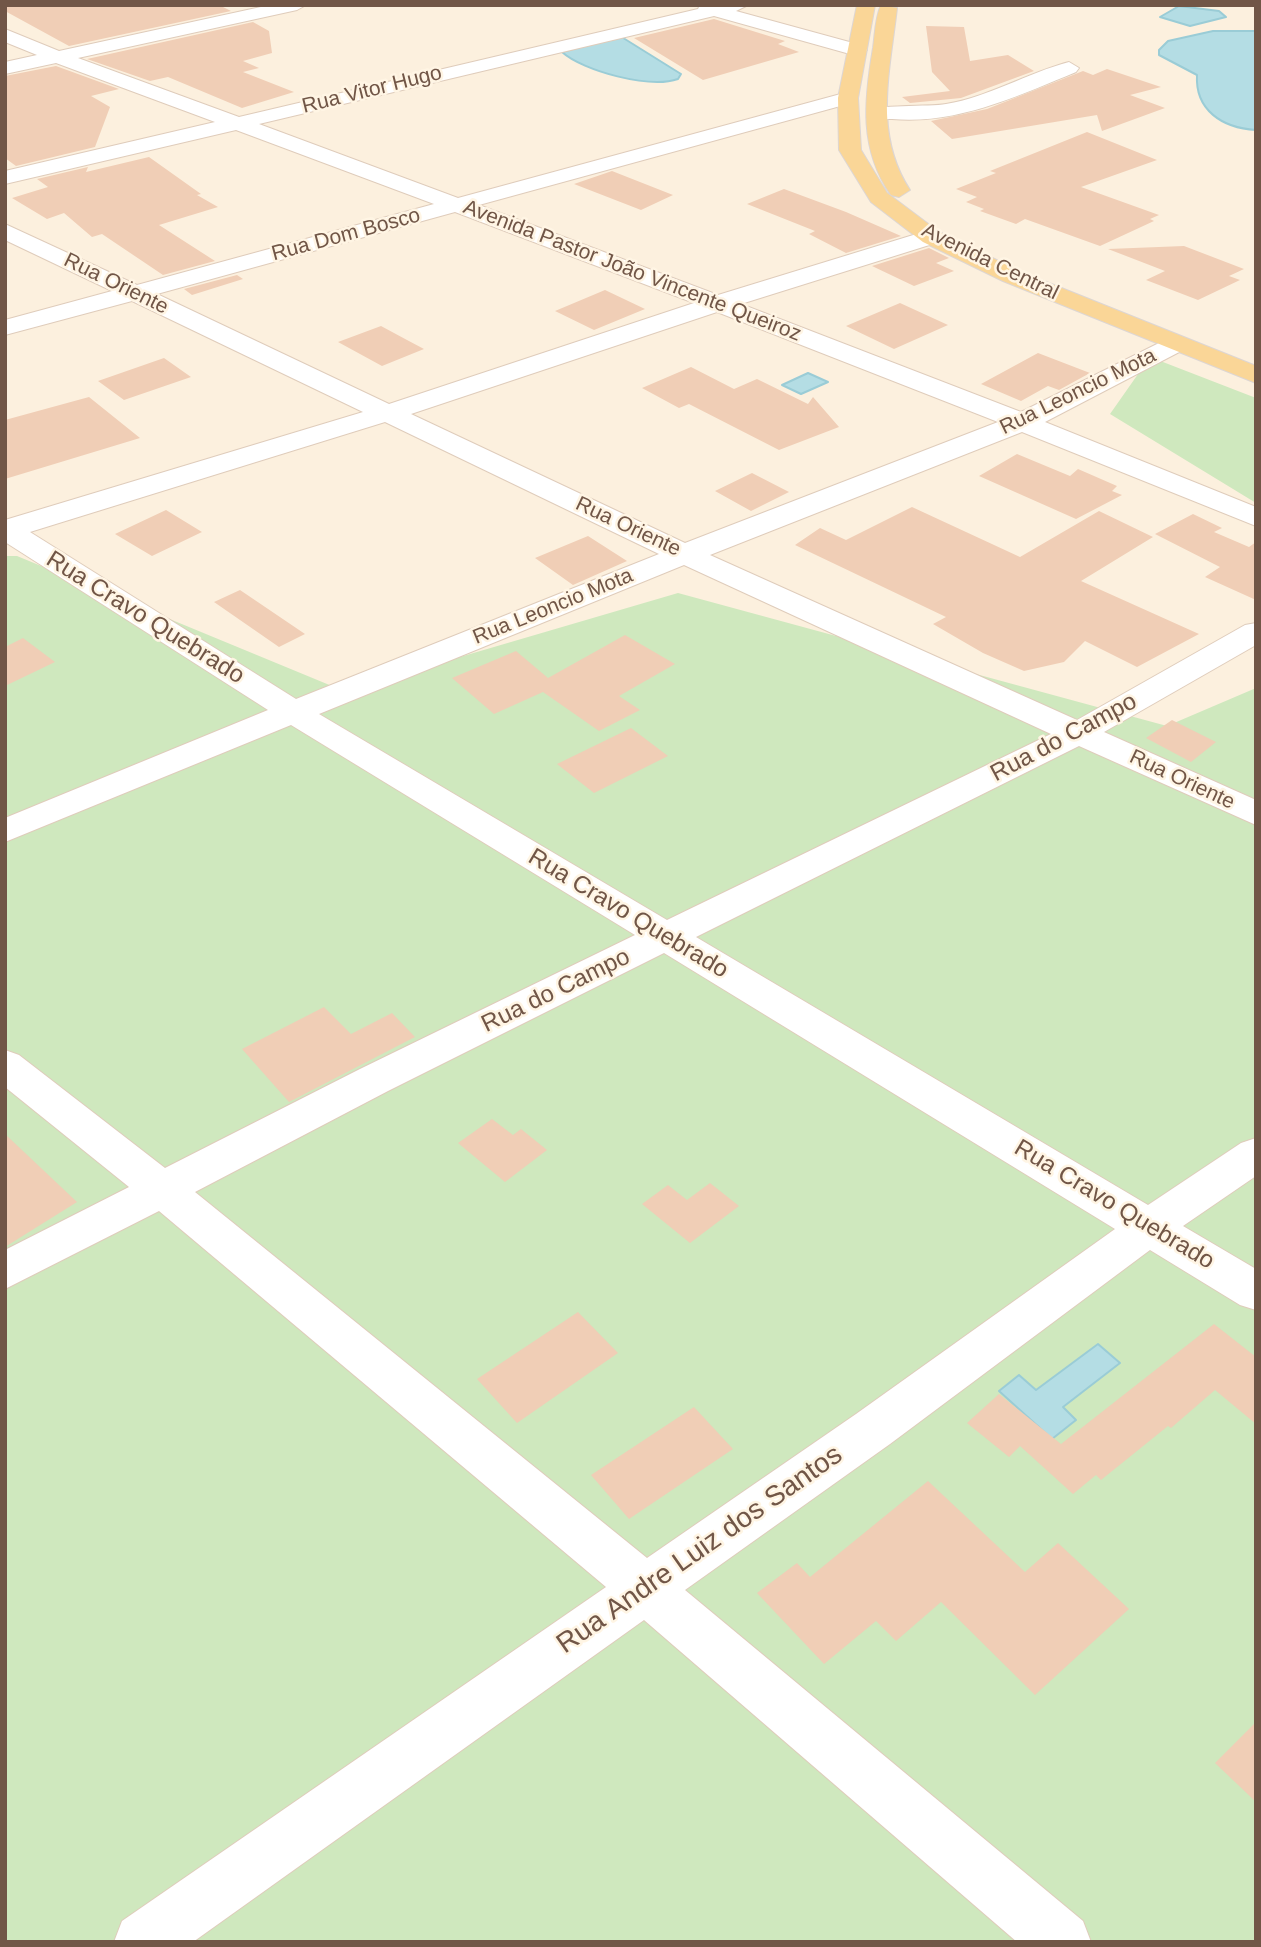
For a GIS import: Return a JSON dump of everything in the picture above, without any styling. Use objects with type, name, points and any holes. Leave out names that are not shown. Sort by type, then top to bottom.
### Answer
[{"type":"main road","name":"Avenida Central","points":[[866,5],[848,98],[850,150],[869,184],[894,211],[931,237],[1011,276],[1256,375]]},
{"type":"main road","name":"Avenida Central","points":[[889,5],[877,112],[879,158],[887,175],[912,203],[944,225],[1034,270],[1256,360]]},
{"type":"street","points":[[5,68],[297,5]]},
{"type":"street","name":"Rua Vitor Hugo","points":[[5,178],[705,8],[739,5]]},
{"type":"street","points":[[705,8],[857,50]]},
{"type":"street","name":"Avenida Pastor João Vincente Queiroz","points":[[5,34],[58,57],[457,204],[1025,421],[1256,517]]},
{"type":"street","points":[[877,112],[906,117],[924,116],[1005,93],[1069,68]]},
{"type":"street","name":"Rua Dom Bosco","points":[[5,328],[848,98]]},
{"type":"street","name":"Rua Oriente","points":[[5,231],[686,555],[1256,814]]},
{"type":"street","points":[[6,530],[387,413],[715,304],[931,237]]},
{"type":"street","name":"Rua Leoncio Mota","points":[[5,831],[293,712],[1025,421],[1176,344]]},
{"type":"street","name":"Rua Cravo Quebrado","points":[[6,530],[293,712],[1151,1226],[1256,1292]]},
{"type":"street","name":"Rua do Campo","points":[[5,1271],[374,1080],[1079,733],[1256,632]]},
{"type":"street","points":[[5,1065],[166,1190],[645,1588],[1062,1942]]},
{"type":"street","name":"Rua Andre Luiz dos Santos","points":[[143,1942],[873,1429],[1151,1226],[1256,1154]]},
{"type":"green space","points":[[1150,357],[1256,398],[1256,503],[1110,414]]},
{"type":"green space","points":[[5,556],[17,556],[344,691],[678,593],[1167,726],[1256,688],[1256,1942],[5,1942]]},
{"type":"water","points":[[1179,6],[1219,11],[1226,17],[1190,26],[1160,17]]},
{"type":"water","points":[[1213,31],[1256,31],[1256,130],[1232,125],[1213,115],[1201,98],[1197,75],[1159,55],[1159,50],[1168,41]]},
{"type":"water","points":[[620,36],[681,74],[678,79],[651,82],[617,76],[585,66],[562,52]]},
{"type":"water","points":[[808,373],[828,382],[801,394],[782,385]]},
{"type":"water","points":[[1098,1344],[1120,1363],[1063,1407],[1076,1420],[1052,1439],[999,1391],[1019,1375],[1036,1390]]},
{"type":"building","points":[[5,5],[219,5],[231,11],[69,46],[5,11]]},
{"type":"building","points":[[714,19],[785,41],[778,44],[799,52],[703,80],[634,38]]},
{"type":"building","points":[[253,22],[269,31],[272,53],[243,61],[259,68],[243,72],[294,92],[242,108],[168,77],[150,81],[87,59]]},
{"type":"building","points":[[926,26],[964,27],[970,61],[1008,55],[1034,71],[961,98],[910,103],[902,97],[950,91],[932,72]]},
{"type":"building","points":[[56,66],[119,89],[91,96],[110,107],[95,147],[16,166],[5,158],[5,76]]},
{"type":"building","points":[[1107,69],[1161,87],[1130,95],[1165,108],[1102,131],[1097,115],[952,139],[931,121],[987,109],[1083,71],[1093,75]]},
{"type":"building","points":[[1087,132],[1157,160],[1081,187],[1159,215],[1150,219],[1154,221],[1100,246],[1025,219],[1016,224],[980,211],[984,209],[966,202],[977,197],[956,189],[996,173],[990,171]]},
{"type":"building","points":[[149,157],[201,194],[197,195],[218,207],[159,225],[215,261],[163,275],[102,234],[92,237],[64,213],[47,219],[12,198],[48,187],[37,179],[88,167],[86,172]]},
{"type":"building","points":[[612,171],[673,195],[641,210],[574,184]]},
{"type":"building","points":[[784,189],[901,236],[846,253],[809,234],[815,231],[747,204]]},
{"type":"building","points":[[1184,246],[1244,269],[1229,276],[1240,280],[1198,300],[1146,280],[1165,271],[1108,249]]},
{"type":"building","points":[[929,248],[949,258],[936,263],[954,271],[914,286],[872,266]]},
{"type":"building","points":[[237,275],[243,279],[192,295],[184,289]]},
{"type":"building","points":[[605,290],[645,309],[594,330],[555,311]]},
{"type":"building","points":[[900,303],[948,325],[894,349],[846,326]]},
{"type":"building","points":[[381,326],[424,349],[382,366],[338,342]]},
{"type":"building","points":[[1038,353],[1090,373],[1059,390],[1048,386],[1021,401],[981,384]]},
{"type":"building","points":[[164,358],[191,377],[124,400],[98,381]]},
{"type":"building","points":[[691,367],[734,389],[757,379],[808,404],[813,397],[839,427],[779,450],[689,404],[679,408],[642,388]]},
{"type":"building","points":[[89,397],[140,438],[5,479],[5,420]]},
{"type":"building","points":[[1017,454],[1070,476],[1078,469],[1117,486],[1112,491],[1122,495],[1076,519],[979,476]]},
{"type":"building","points":[[752,473],[789,492],[751,511],[715,491]]},
{"type":"building","points":[[912,507],[1020,557],[1099,511],[1153,537],[1081,581],[1199,634],[1137,667],[1085,641],[1064,662],[1024,671],[983,653],[933,624],[946,617],[795,545],[820,528],[846,540]]},
{"type":"building","points":[[166,510],[202,532],[152,556],[115,534]]},
{"type":"building","points":[[1193,514],[1222,528],[1214,532],[1249,547],[1256,542],[1256,600],[1205,577],[1220,567],[1155,534]]},
{"type":"building","points":[[588,536],[627,561],[573,585],[535,558]]},
{"type":"building","points":[[240,590],[305,634],[279,647],[214,602]]},
{"type":"building","points":[[625,635],[675,664],[619,696],[640,710],[599,731],[543,692],[494,714],[452,678],[516,651],[548,678]]},
{"type":"building","points":[[23,638],[55,662],[5,686],[5,647]]},
{"type":"building","points":[[1172,720],[1216,742],[1191,762],[1146,738]]},
{"type":"building","points":[[631,728],[668,756],[594,793],[557,764]]},
{"type":"building","points":[[324,1007],[351,1034],[392,1013],[415,1037],[289,1102],[242,1049]]},
{"type":"building","points":[[492,1119],[513,1135],[521,1129],[547,1150],[505,1182],[458,1143]]},
{"type":"building","points":[[5,1134],[77,1202],[5,1247]]},
{"type":"building","points":[[710,1183],[739,1206],[690,1243],[642,1204],[668,1185],[687,1200]]},
{"type":"building","points":[[578,1312],[618,1353],[517,1423],[477,1379]]},
{"type":"building","points":[[1214,1324],[1256,1357],[1256,1424],[1215,1390],[1171,1428],[1168,1426],[1101,1480],[1096,1475],[1073,1494],[1020,1446],[1009,1457],[967,1423],[999,1394],[1061,1444]]},
{"type":"building","points":[[694,1407],[733,1449],[629,1519],[591,1475]]},
{"type":"building","points":[[928,1481],[1025,1572],[1058,1543],[1129,1609],[1035,1695],[941,1602],[896,1641],[876,1621],[824,1664],[757,1593],[797,1563],[810,1577]]},
{"type":"building","points":[[1256,1722],[1256,1802],[1215,1763]]}]
